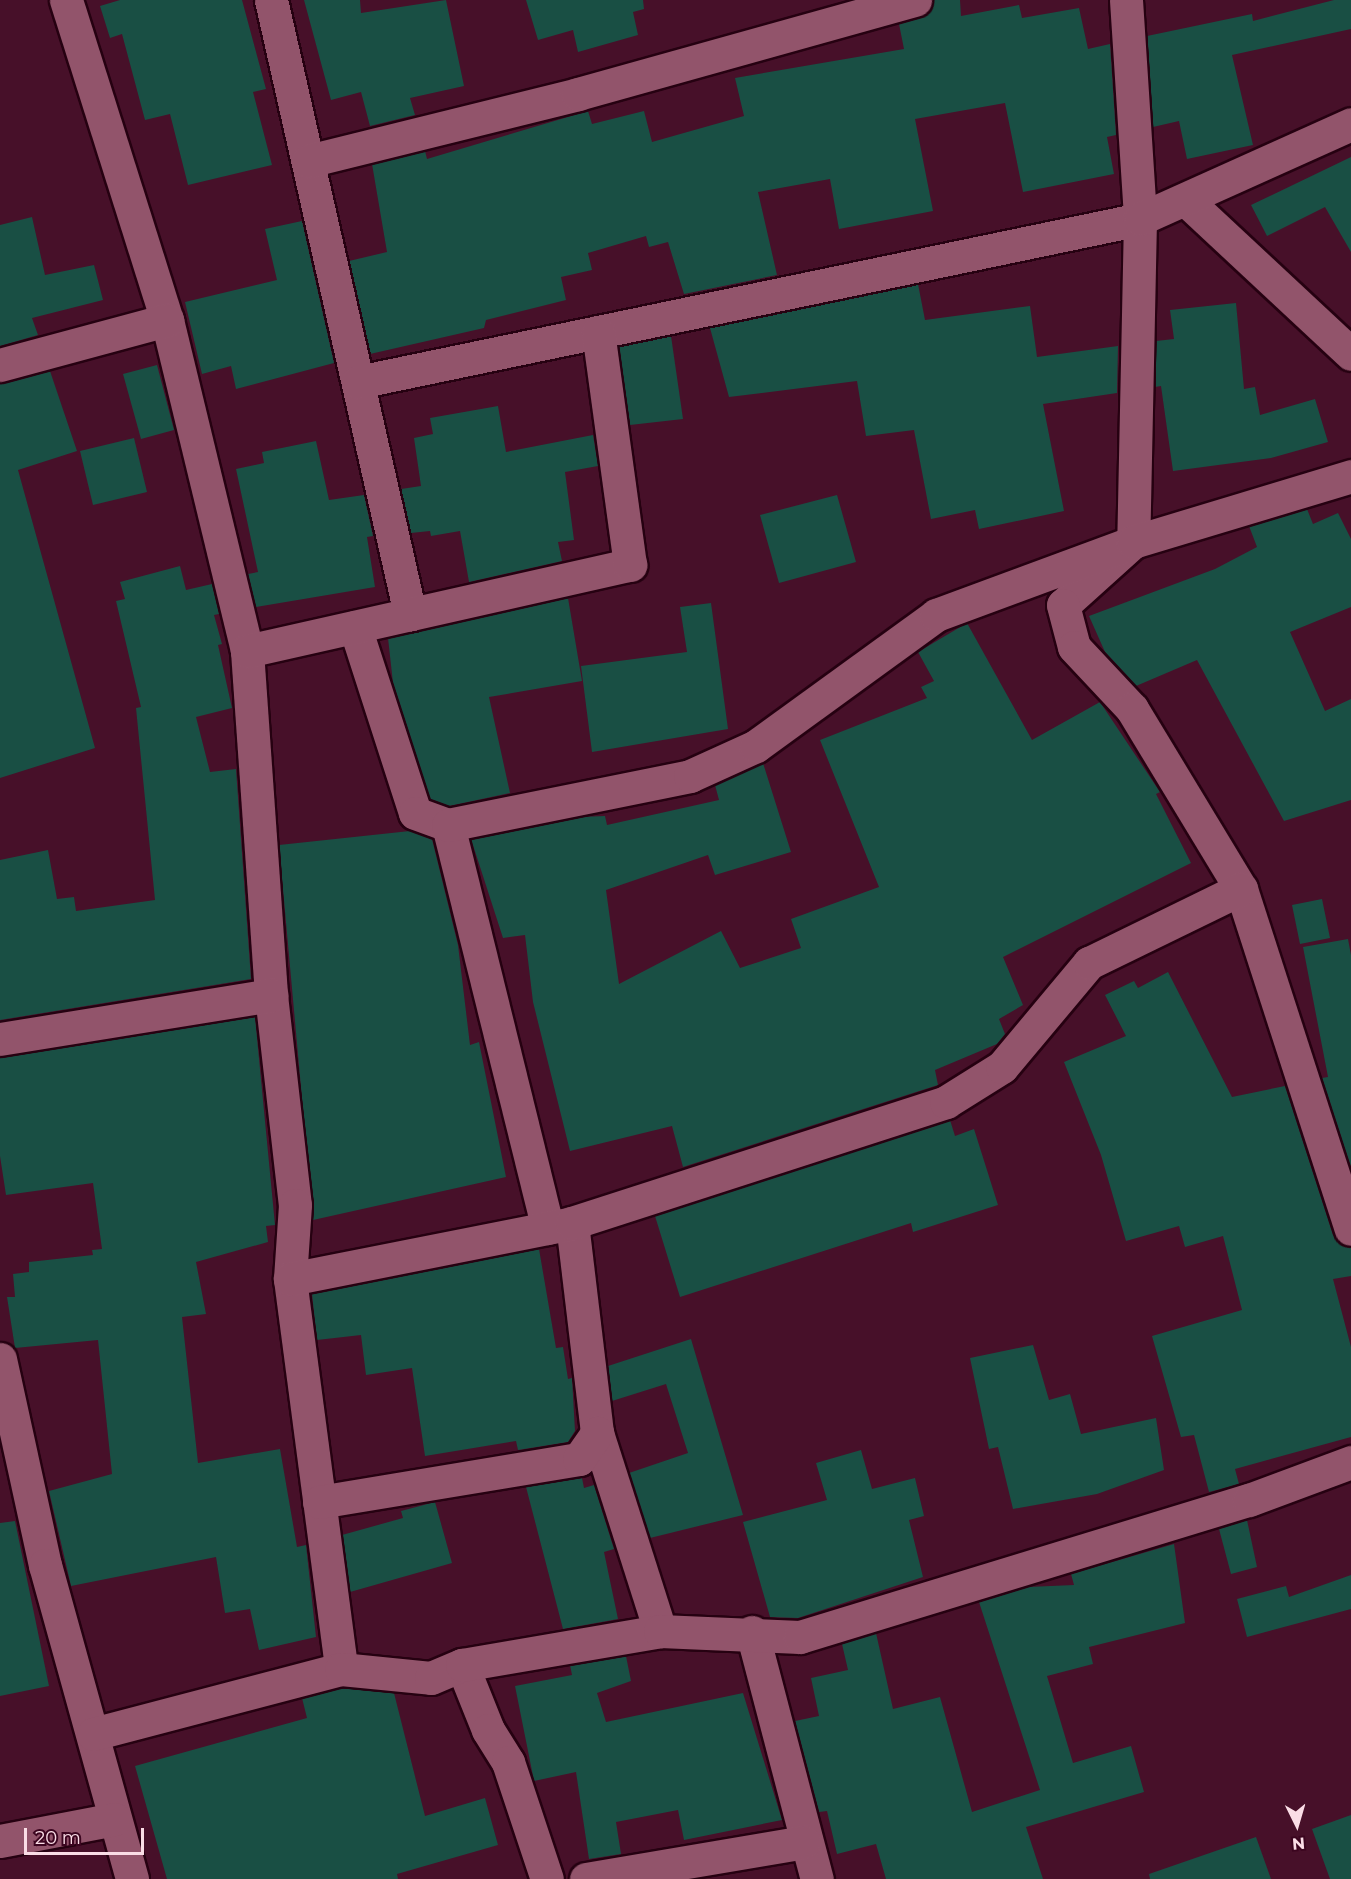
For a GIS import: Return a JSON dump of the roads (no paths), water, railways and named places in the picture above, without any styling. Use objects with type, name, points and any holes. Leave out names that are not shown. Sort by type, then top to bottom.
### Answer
[{"type":"street","points":[[66,0],[167,320],[247,651],[271,995],[295,1205],[290,1279],[341,1669]]},
{"type":"street","points":[[271,0],[410,614]]},
{"type":"street","points":[[308,161],[578,94],[915,0]]},
{"type":"street","points":[[1126,0],[1140,219],[1133,543],[1063,605],[1074,647],[1132,708],[1241,889],[1351,1228]]},
{"type":"street","points":[[358,382],[1140,219],[1187,201],[1351,124]]},
{"type":"street","points":[[1187,201],[1351,354]]},
{"type":"street","points":[[0,365],[167,320]]},
{"type":"street","points":[[247,651],[630,565],[598,332]]},
{"type":"street","points":[[355,627],[415,813],[448,825],[690,776],[756,746],[936,615],[1133,543],[1351,476]]},
{"type":"street","points":[[448,825],[560,1226],[597,1433],[660,1630]]},
{"type":"street","points":[[290,1279],[560,1226],[946,1102],[1002,1066],[1089,963],[1241,889]]},
{"type":"street","points":[[0,1039],[271,995]]},
{"type":"street","points":[[0,1359],[45,1565],[132,1879]]},
{"type":"street","points":[[320,1502],[579,1459],[597,1433]]},
{"type":"street","points":[[93,1734],[341,1669],[431,1678],[462,1665],[660,1630],[752,1632],[800,1637],[1249,1500],[1351,1462]]},
{"type":"street","points":[[752,1632],[804,1842],[818,1879]]},
{"type":"street","points":[[462,1665],[488,1730],[508,1762],[547,1879]]},
{"type":"street","points":[[0,1841],[115,1820]]},
{"type":"street","points":[[586,1879],[804,1842]]}]
